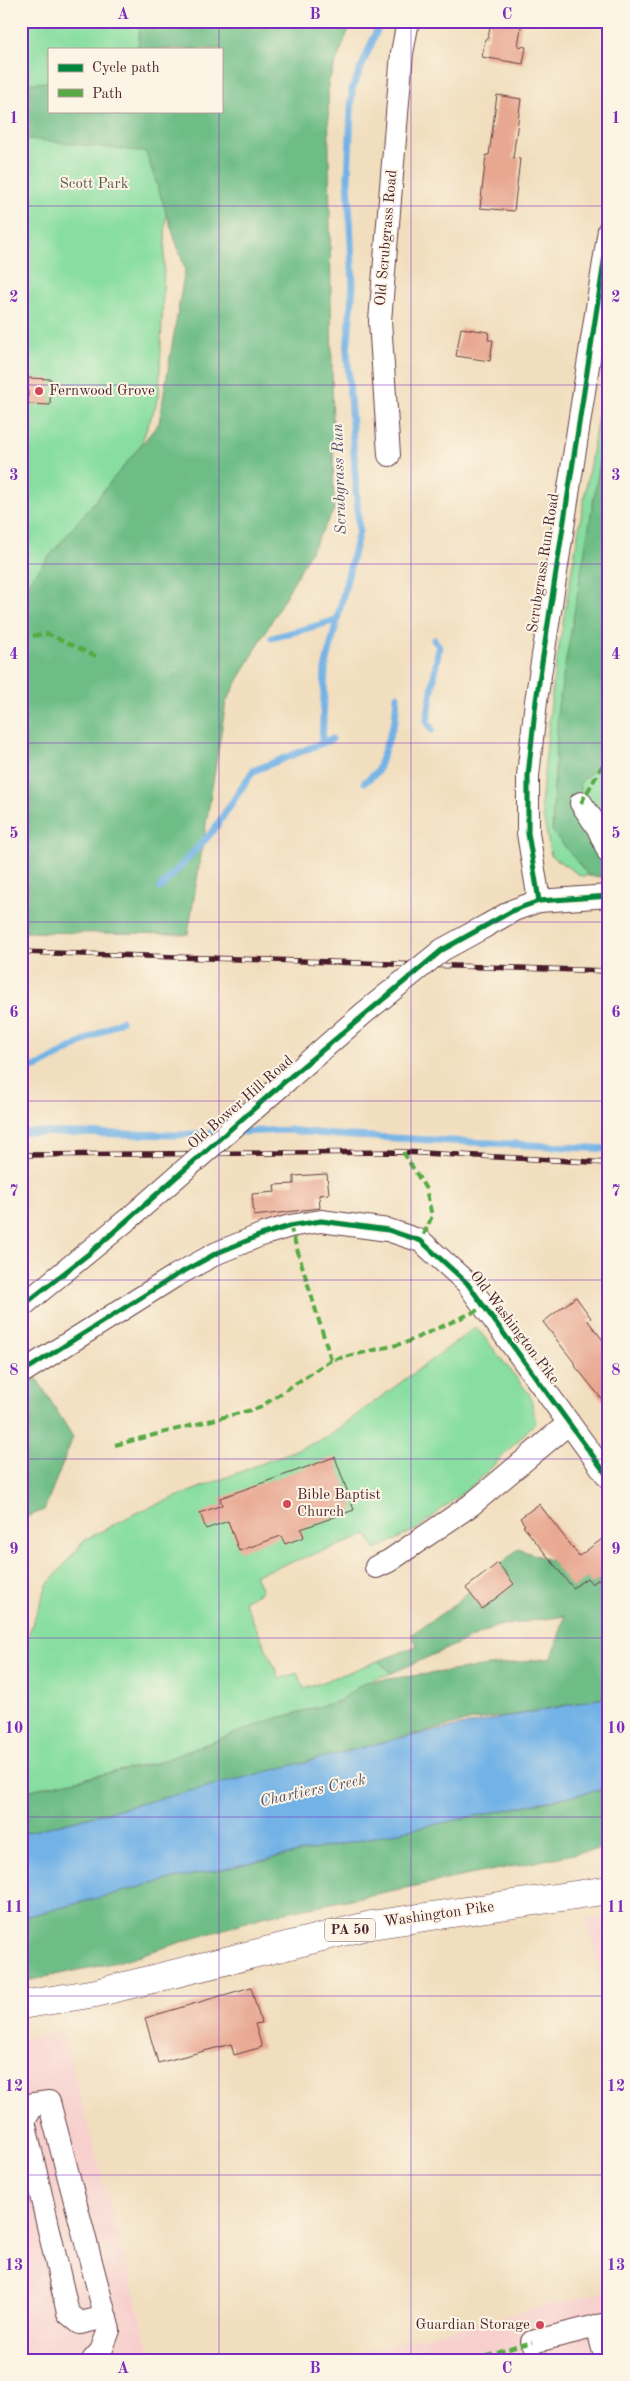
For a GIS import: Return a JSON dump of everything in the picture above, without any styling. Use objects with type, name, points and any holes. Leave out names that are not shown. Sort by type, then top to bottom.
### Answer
[{"type":"main road","name":"Washington Pike","points":[[21,2005],[96,1993],[371,1925],[609,1890]]},
{"type":"main road","name":"Washington Pike","points":[[21,2023],[96,1993]]},
{"type":"street","name":"Old Scrubgrass Road","points":[[389,455],[380,321],[402,53],[408,21]]},
{"type":"street","name":"Scrubgrass Run Road","points":[[539,902],[528,833],[528,776],[536,701],[609,230]]},
{"type":"street","points":[[582,803],[598,828],[609,852]]},
{"type":"street","name":"Old Bower Hill Road","points":[[21,1307],[134,1214],[283,1083],[442,950],[514,910],[539,902],[609,896]]},
{"type":"street","name":"Old Washington Pike","points":[[21,1373],[217,1253],[275,1230],[322,1221],[388,1230],[421,1241],[439,1255],[467,1283],[609,1478]]},
{"type":"street","points":[[376,1566],[389,1562],[471,1505],[568,1423]]},
{"type":"street","points":[[93,2360],[101,2351],[109,2330],[106,2317],[49,2102],[34,2104],[24,2121],[68,2313],[80,2323],[106,2317]]},
{"type":"street","points":[[532,2342],[603,2325],[606,2360]]},
{"type":"shaded area","points":[[609,1917],[609,2007],[586,1919]]},
{"type":"shaded area","points":[[62,2030],[152,2360],[21,2360],[21,2041]]},
{"type":"shaded area","name":"Guardian Storage","points":[[609,2290],[609,2360],[332,2360]]},
{"type":"green space","name":"Scott Park","points":[[21,21],[173,21],[172,48],[48,48],[48,112],[170,112],[159,397],[21,754]]},
{"type":"green space","points":[[140,21],[352,21],[328,83],[334,510],[226,702],[188,934],[21,932],[21,591],[159,423],[185,269],[146,152],[21,138],[21,84],[48,82],[48,112],[222,112],[222,48],[138,48]]},
{"type":"green space","points":[[609,352],[609,875],[581,876],[551,856],[541,805],[553,682]]},
{"type":"green space","points":[[609,410],[609,755],[579,784],[605,858],[603,877],[589,876],[552,831],[558,707]]},
{"type":"green space","points":[[476,1327],[530,1395],[536,1422],[480,1479],[417,1529],[375,1550],[368,1535],[255,1575],[262,1591],[244,1601],[280,1679],[297,1673],[304,1689],[378,1661],[392,1673],[365,1682],[340,1701],[271,1720],[156,1763],[21,1792],[21,1655],[47,1585],[85,1540],[138,1512],[324,1439]]},
{"type":"green space","points":[[21,1353],[73,1437],[44,1510],[21,1519]]},
{"type":"green space","points":[[518,1549],[609,1581],[609,1697],[509,1716],[473,1720],[21,1834],[21,1792],[156,1763],[271,1720],[339,1701],[365,1682],[552,1658],[565,1616],[498,1626],[392,1673],[378,1661],[417,1646],[412,1634],[451,1607]]},
{"type":"green space","points":[[609,1788],[609,1847],[266,1916],[117,1962],[21,1982],[21,1918],[159,1882]]},
{"type":"water","name":"Chartiers Creek","points":[[609,1697],[609,1788],[159,1882],[21,1918],[21,1834],[400,1738]]},
{"type":"building","points":[[491,21],[522,21],[518,46],[526,47],[523,64],[482,57]]},
{"type":"building","points":[[497,95],[521,99],[513,158],[520,159],[514,211],[480,208],[486,155],[489,155]]},
{"type":"building","points":[[461,328],[489,332],[488,340],[493,340],[490,361],[456,356]]},
{"type":"building","name":"Fernwood Grove","points":[[28,378],[51,379],[50,405],[28,404]]},
{"type":"building","points":[[327,1174],[329,1194],[319,1195],[320,1208],[254,1216],[252,1194],[275,1192],[274,1185],[294,1184],[294,1176]]},
{"type":"building","points":[[576,1297],[591,1318],[588,1321],[609,1348],[609,1408],[543,1322]]},
{"type":"building","name":"Bible Baptist Church","points":[[335,1457],[354,1510],[301,1529],[304,1537],[285,1544],[281,1536],[239,1551],[228,1521],[206,1529],[200,1513],[222,1505],[220,1498]]},
{"type":"building","points":[[539,1504],[579,1556],[609,1534],[609,1572],[592,1584],[587,1578],[573,1588],[523,1526],[525,1525],[520,1518]]},
{"type":"building","points":[[498,1563],[514,1584],[482,1609],[466,1588]]},
{"type":"building","points":[[251,1987],[261,2023],[255,2024],[262,2047],[234,2055],[231,2044],[158,2063],[145,2018]]},
{"type":"waterway","name":"Scrubgrass Run","points":[[160,888],[213,831],[253,771],[322,743],[325,669],[359,531],[347,350],[353,286],[348,178],[352,89],[381,21]]},
{"type":"waterway","points":[[272,638],[337,620]]},
{"type":"waterway","points":[[432,730],[427,721],[439,646],[434,640]]},
{"type":"waterway","points":[[365,782],[377,772],[395,720],[397,696]]},
{"type":"waterway","points":[[322,743],[332,739]]},
{"type":"waterway","name":"Scrubgrass Run","points":[[21,1070],[39,1066],[121,1021]]},
{"type":"waterway","points":[[237,1132],[289,1130],[335,1135],[609,1149]]},
{"type":"waterway","points":[[21,1132],[176,1135],[219,1133]]},
{"type":"railway","points":[[21,952],[609,971]]},
{"type":"railway","points":[[21,1155],[403,1152],[609,1163]]},
{"type":"marked path","points":[[21,637],[48,634],[98,657]]},
{"type":"marked path","points":[[581,803],[609,754]]},
{"type":"marked path","points":[[403,1152],[426,1189],[432,1216],[421,1241]]},
{"type":"marked path","points":[[290,1226],[331,1360],[405,1343],[485,1307]]},
{"type":"marked path","points":[[115,1445],[259,1408],[331,1360]]},
{"type":"marked path","points":[[474,2360],[532,2342]]},
{"type":"cycle path","points":[[539,901],[528,833],[528,776],[536,701],[609,230]]},
{"type":"cycle path","points":[[21,1307],[91,1252],[283,1083],[442,950],[514,910],[539,901],[609,896]]},
{"type":"cycle path","points":[[21,1373],[175,1276],[217,1253],[261,1235],[290,1226],[321,1221],[388,1230],[421,1241],[467,1283],[609,1478]]},
{"type":"place","name":"Fernwood Grove","points":[[39,391]]},
{"type":"place","name":"Bible Baptist Church","points":[[287,1504]]},
{"type":"place","name":"Guardian Storage","points":[[540,2325]]}]
